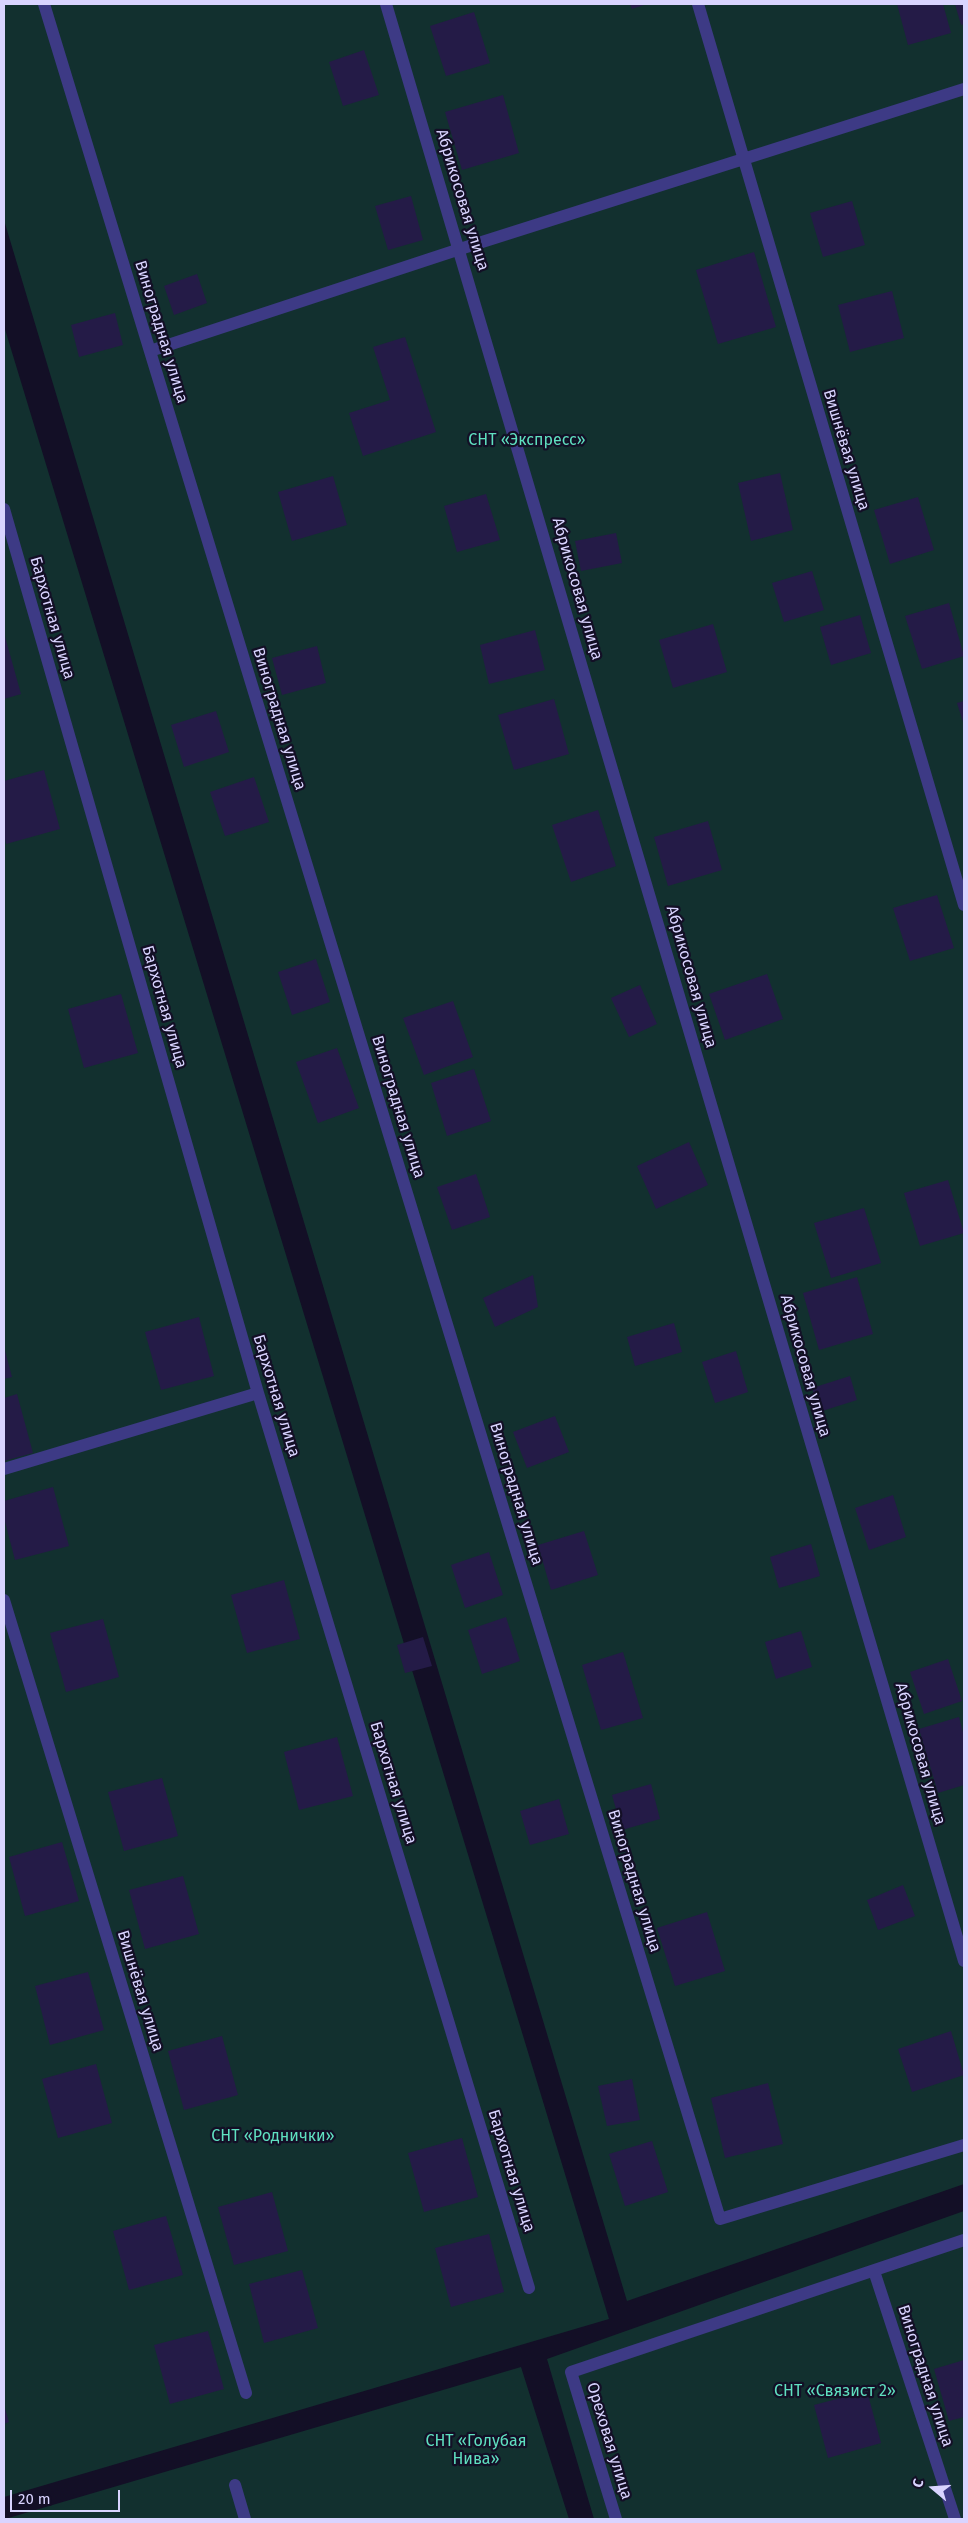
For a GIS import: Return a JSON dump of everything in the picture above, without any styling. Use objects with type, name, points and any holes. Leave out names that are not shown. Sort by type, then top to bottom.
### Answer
[{"type":"street","name":"Виноградная улица","points":[[44,4],[720,2219],[964,2145]]},
{"type":"street","name":"Абрикосовая улица","points":[[386,4],[460,249],[964,1961]]},
{"type":"street","name":"Вишнёвая улица","points":[[698,4],[964,905]]},
{"type":"street","points":[[150,351],[460,249],[964,89]]},
{"type":"street","name":"Бархотная улица","points":[[4,509],[258,1392],[530,2288]]},
{"type":"street","points":[[4,1469],[258,1392]]},
{"type":"street","name":"Вишнёвая улица","points":[[4,1600],[246,2393]]},
{"type":"street","points":[[874,2270],[964,2240]]},
{"type":"street","name":"Виноградная улица","points":[[874,2270],[955,2519]]},
{"type":"street","name":"Ореховая улица","points":[[616,2519],[571,2372],[874,2270]]},
{"type":"street","points":[[235,2485],[245,2519]]},
{"type":"green space","name":"СНТ «Экспресс»","points":[[4,4],[964,4],[964,2184],[627,2301],[4,220]]},
{"type":"green space","name":"СНТ «Роднички»","points":[[4,326],[609,2319],[4,2497]]},
{"type":"green space","name":"СНТ «Связист 2»","points":[[964,2211],[964,2519],[594,2519],[547,2359]]},
{"type":"green space","name":"СНТ «Голубая Нива»","points":[[521,2367],[569,2519],[5,2519]]},
{"type":"building","points":[[630,4],[647,4],[632,9]]},
{"type":"building","points":[[897,4],[943,4],[951,33],[908,45]]},
{"type":"building","points":[[955,4],[964,4],[964,24],[961,25]]},
{"type":"building","points":[[474,12],[490,63],[446,76],[430,26]]},
{"type":"building","points":[[364,50],[379,95],[343,106],[329,62]]},
{"type":"building","points":[[503,95],[519,153],[462,170],[445,112]]},
{"type":"building","points":[[411,196],[423,240],[388,250],[375,206]]},
{"type":"building","points":[[852,201],[865,245],[823,257],[810,213]]},
{"type":"building","points":[[754,252],[776,327],[718,344],[696,270]]},
{"type":"building","points":[[197,274],[207,303],[174,315],[164,286]]},
{"type":"building","points":[[892,291],[904,338],[850,352],[838,305]]},
{"type":"building","points":[[115,313],[123,345],[79,357],[71,325]]},
{"type":"building","points":[[405,337],[436,432],[363,456],[349,413],[390,400],[373,347]]},
{"type":"building","points":[[780,473],[793,530],[751,541],[738,483]]},
{"type":"building","points":[[333,476],[347,525],[292,541],[278,492]]},
{"type":"building","points":[[486,494],[500,540],[457,552],[444,506]]},
{"type":"building","points":[[918,497],[934,550],[890,564],[874,510]]},
{"type":"building","points":[[616,533],[622,563],[581,571],[575,541]]},
{"type":"building","points":[[812,571],[824,610],[784,622],[772,583]]},
{"type":"building","points":[[949,603],[964,656],[922,669],[905,616]]},
{"type":"building","points":[[860,615],[871,653],[831,665],[820,627]]},
{"type":"building","points":[[713,624],[727,672],[673,688],[659,640]]},
{"type":"building","points":[[535,630],[545,670],[489,684],[480,645]]},
{"type":"building","points":[[4,633],[21,694],[4,699]]},
{"type":"building","points":[[317,646],[326,683],[282,695],[272,658]]},
{"type":"building","points":[[554,699],[569,754],[514,770],[498,715]]},
{"type":"building","points":[[964,701],[964,725],[957,703]]},
{"type":"building","points":[[216,711],[229,752],[184,767],[171,725]]},
{"type":"building","points":[[44,770],[60,829],[6,844],[4,834],[4,781]]},
{"type":"building","points":[[254,777],[269,822],[225,836],[210,792]]},
{"type":"building","points":[[598,810],[616,866],[571,882],[552,825]]},
{"type":"building","points":[[708,821],[722,870],[668,886],[654,837]]},
{"type":"building","points":[[937,895],[954,948],[910,961],[893,908]]},
{"type":"building","points":[[316,959],[330,1002],[292,1015],[278,972]]},
{"type":"building","points":[[767,974],[783,1019],[725,1040],[709,994]]},
{"type":"building","points":[[640,985],[657,1024],[629,1037],[611,998]]},
{"type":"building","points":[[121,994],[138,1053],[84,1068],[68,1009]]},
{"type":"building","points":[[453,1001],[473,1057],[424,1075],[403,1018]]},
{"type":"building","points":[[337,1048],[359,1108],[318,1123],[296,1062]]},
{"type":"building","points":[[474,1069],[491,1121],[447,1136],[431,1083]]},
{"type":"building","points":[[689,1142],[708,1185],[656,1209],[637,1166]]},
{"type":"building","points":[[476,1174],[490,1217],[452,1230],[437,1187]]},
{"type":"building","points":[[948,1180],[964,1233],[920,1246],[904,1193]]},
{"type":"building","points":[[864,1208],[881,1263],[831,1278],[814,1223]]},
{"type":"building","points":[[533,1275],[538,1307],[495,1327],[483,1298]]},
{"type":"building","points":[[857,1277],[873,1334],[819,1350],[803,1293]]},
{"type":"building","points":[[199,1317],[214,1376],[161,1390],[145,1332]]},
{"type":"building","points":[[674,1323],[682,1352],[635,1366],[627,1337]]},
{"type":"building","points":[[4,1347],[12,1377],[4,1379]]},
{"type":"building","points":[[736,1351],[748,1392],[715,1403],[702,1362]]},
{"type":"building","points":[[850,1376],[857,1400],[819,1412],[812,1388]]},
{"type":"building","points":[[17,1394],[33,1453],[4,1461],[4,1398]]},
{"type":"building","points":[[555,1416],[569,1452],[527,1468],[513,1432]]},
{"type":"building","points":[[53,1487],[69,1546],[15,1560],[4,1518],[4,1501]]},
{"type":"building","points":[[893,1495],[906,1537],[869,1550],[855,1508]]},
{"type":"building","points":[[584,1531],[598,1575],[551,1590],[538,1545]]},
{"type":"building","points":[[811,1544],[820,1576],[779,1588],[770,1557]]},
{"type":"building","points":[[489,1552],[503,1595],[465,1608],[451,1565]]},
{"type":"building","points":[[284,1580],[300,1639],[247,1653],[231,1595]]},
{"type":"building","points":[[506,1617],[520,1661],[482,1674],[468,1630]]},
{"type":"building","points":[[103,1619],[119,1677],[66,1692],[50,1633]]},
{"type":"building","points":[[801,1631],[812,1667],[776,1679],[765,1642]]},
{"type":"building","points":[[423,1637],[432,1666],[405,1673],[397,1645]]},
{"type":"building","points":[[623,1652],[643,1718],[601,1730],[582,1665]]},
{"type":"building","points":[[948,1659],[962,1701],[924,1714],[910,1672]]},
{"type":"building","points":[[959,1717],[964,1736],[964,1785],[938,1793],[919,1729]]},
{"type":"building","points":[[337,1737],[353,1796],[299,1810],[284,1752]]},
{"type":"building","points":[[162,1778],[178,1836],[124,1851],[108,1792]]},
{"type":"building","points":[[651,1784],[660,1819],[622,1830],[612,1795]]},
{"type":"building","points":[[559,1799],[569,1834],[530,1845],[520,1811]]},
{"type":"building","points":[[62,1842],[79,1901],[25,1916],[9,1857]]},
{"type":"building","points":[[183,1876],[199,1934],[145,1949],[129,1890]]},
{"type":"building","points":[[903,1885],[915,1916],[878,1930],[867,1900]]},
{"type":"building","points":[[707,1912],[725,1971],[675,1986],[657,1928]]},
{"type":"building","points":[[88,1972],[104,2030],[50,2045],[35,1986]]},
{"type":"building","points":[[951,2031],[964,2075],[912,2092],[898,2049]]},
{"type":"building","points":[[222,2036],[238,2095],[184,2110],[168,2051]]},
{"type":"building","points":[[96,2064],[112,2123],[58,2138],[42,2079]]},
{"type":"building","points":[[632,2079],[640,2120],[607,2126],[598,2086]]},
{"type":"building","points":[[768,2083],[783,2144],[725,2158],[711,2098]]},
{"type":"building","points":[[462,2138],[478,2197],[424,2212],[408,2153]]},
{"type":"building","points":[[652,2141],[668,2192],[625,2206],[609,2154]]},
{"type":"building","points":[[272,2192],[288,2251],[234,2265],[218,2207]]},
{"type":"building","points":[[166,2216],[183,2275],[129,2290],[113,2231]]},
{"type":"building","points":[[489,2234],[504,2292],[451,2307],[435,2248]]},
{"type":"building","points":[[302,2270],[318,2328],[264,2343],[249,2284]]},
{"type":"building","points":[[208,2331],[224,2389],[170,2404],[154,2345]]},
{"type":"building","points":[[964,2360],[964,2417],[949,2421],[934,2369]]},
{"type":"building","points":[[867,2391],[881,2443],[828,2458],[814,2405]]},
{"type":"building","points":[[4,2405],[9,2422],[4,2424]]}]
